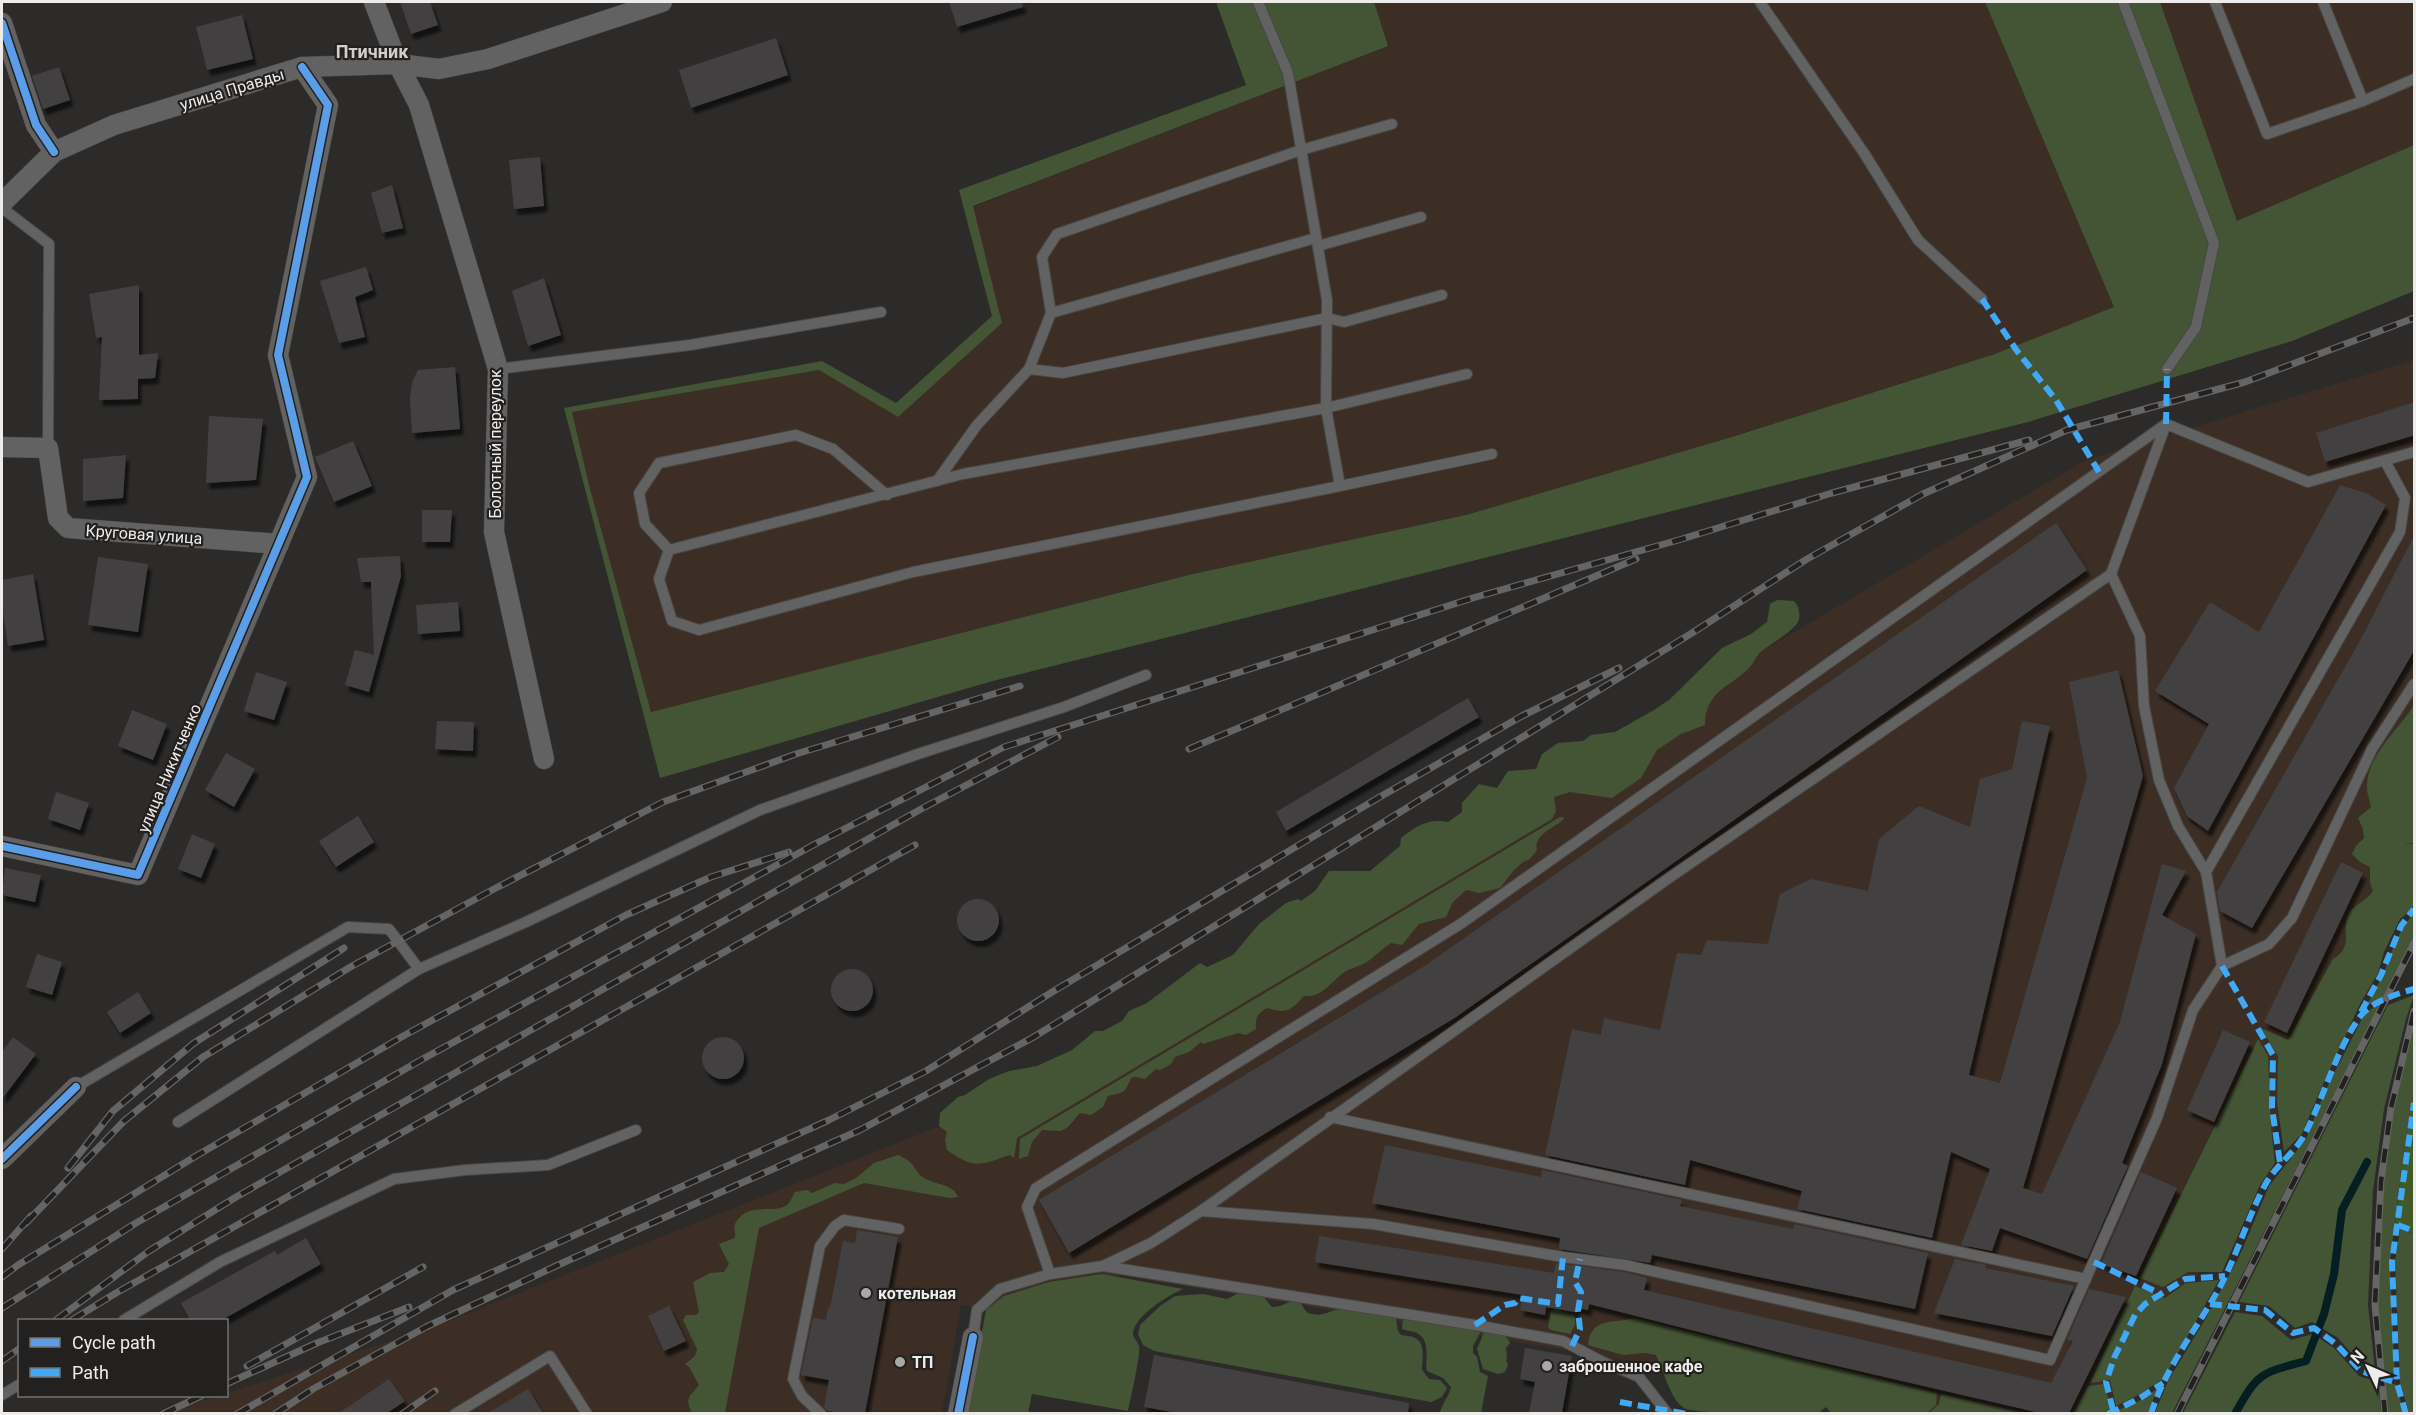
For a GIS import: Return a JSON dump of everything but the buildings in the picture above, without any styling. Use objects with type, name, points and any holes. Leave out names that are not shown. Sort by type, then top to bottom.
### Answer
[{"type":"street","name":"Болотный переулок","points":[[374,2],[398,64],[419,105],[498,369],[494,532],[544,759]]},
{"type":"street","name":"улица Правды","points":[[2,203],[54,152],[114,125],[302,67],[398,64],[439,69],[488,59],[662,2]]},
{"type":"street","points":[[2,23],[36,125],[54,152]]},
{"type":"street","points":[[279,544],[307,477],[278,355],[328,105],[302,67]]},
{"type":"street","points":[[2,447],[48,448]]},
{"type":"street","name":"Круговая улица","points":[[48,448],[58,518],[68,528],[279,544]]},
{"type":"street","name":"улица Никитченко","points":[[2,846],[138,875],[279,544]]},
{"type":"street","points":[[2,1159],[76,1087]]},
{"type":"street","points":[[958,1413],[973,1337]]},
{"type":"lane","points":[[1258,2],[1288,73],[1327,300],[1326,408],[1340,486]]},
{"type":"lane","points":[[1760,2],[1864,153],[1918,240],[1982,299]]},
{"type":"lane","points":[[2124,2],[2214,243],[2196,327],[2168,369]]},
{"type":"lane","points":[[2215,2],[2267,134],[2363,101],[2415,79]]},
{"type":"lane","points":[[2323,2],[2363,101]]},
{"type":"lane","points":[[937,481],[977,425],[1029,369],[1051,313],[1041,257],[1057,234],[1301,150],[1392,124]]},
{"type":"lane","points":[[2,208],[49,244],[48,448]]},
{"type":"lane","points":[[1051,313],[1421,216]]},
{"type":"lane","points":[[1029,369],[1063,373],[1327,318],[1344,322],[1442,295]]},
{"type":"lane","points":[[498,369],[690,345],[881,312]]},
{"type":"lane","points":[[669,550],[963,474],[1326,408],[1467,374]]},
{"type":"lane","points":[[2166,424],[2308,482],[2415,452]]},
{"type":"lane","points":[[973,1337],[977,1310],[1000,1289],[1050,1274],[1103,1266],[1151,1243],[1201,1211],[1330,1117],[1669,878],[2111,574],[2166,424]]},
{"type":"lane","points":[[1050,1274],[1027,1207],[1036,1188],[1462,923],[2166,424]]},
{"type":"lane","points":[[669,550],[645,524],[639,494],[659,463],[796,435],[834,449],[887,495]]},
{"type":"lane","points":[[669,550],[659,579],[672,621],[699,630],[914,572],[1492,454]]},
{"type":"lane","points":[[2206,872],[2400,532],[2405,498],[2385,461]]},
{"type":"lane","points":[[2111,574],[2140,636],[2144,706],[2159,780],[2178,826],[2206,872],[2222,966]]},
{"type":"lane","points":[[178,1122],[419,969],[526,922],[760,810],[918,754],[1064,707],[1146,675]]},
{"type":"lane","points":[[1201,1211],[1373,1224],[1563,1257],[1625,1265],[2050,1360],[2157,1118],[2193,1010],[2222,966],[2269,944],[2292,918],[2372,749],[2415,684]]},
{"type":"lane","points":[[76,1087],[348,927],[389,929],[419,969]]},
{"type":"lane","points":[[1330,1117],[2086,1280]]},
{"type":"lane","points":[[126,1319],[220,1262],[394,1179],[465,1170],[548,1165],[636,1130]]},
{"type":"lane","points":[[821,1413],[802,1396],[793,1378],[820,1246],[835,1226],[844,1220],[899,1229]]},
{"type":"lane","points":[[1103,1266],[1563,1341],[1603,1362],[1639,1377],[1668,1413]]},
{"type":"lane","points":[[455,1413],[550,1356],[587,1413]]},
{"type":"lane","points":[[2,1395],[18,1385]]},
{"type":"shaded area","points":[[1374,2],[1985,2],[2115,307],[1995,354],[1732,437],[1466,515],[1193,574],[651,712],[589,485],[572,412],[819,370],[898,417],[1002,323],[973,207],[1387,46]]},
{"type":"shaded area","points":[[2160,2],[2414,2],[2414,145],[2237,221]]},
{"type":"shaded area","points":[[2414,360],[2414,866],[2125,1413],[1938,1413],[1121,1275],[994,1310],[961,1305],[942,1413],[162,1414],[215,1397],[228,1397],[228,1393],[434,1327],[993,1105],[2084,461]]},
{"type":"green space","points":[[1216,2],[1374,2],[1388,46],[973,206],[1002,323],[898,417],[819,370],[572,412],[589,485],[651,712],[1193,574],[1466,515],[1732,437],[1995,354],[2114,307],[1985,2],[2160,2],[2237,221],[2414,145],[2414,291],[2292,341],[2028,422],[989,682],[660,778],[564,408],[822,361],[896,403],[992,316],[959,190],[1246,85]]},
{"type":"green space","points":[[1777,600],[1796,603],[1799,619],[1796,625],[1760,653],[1748,669],[1713,698],[1706,714],[1705,725],[1681,734],[1657,750],[1641,778],[1612,798],[1570,792],[1554,797],[1556,811],[1552,819],[1017,1138],[1014,1158],[1010,1155],[978,1164],[965,1161],[947,1150],[945,1139],[947,1132],[939,1126],[940,1113],[958,1097],[989,1079],[1009,1071],[1037,1066],[1072,1050],[1095,1031],[1103,1031],[1122,1021],[1129,1011],[1147,1003],[1200,963],[1207,967],[1233,955],[1259,924],[1286,903],[1298,899],[1301,901],[1315,891],[1329,871],[1370,871],[1400,846],[1401,838],[1412,830],[1429,822],[1448,822],[1462,812],[1462,803],[1479,784],[1497,788],[1508,771],[1536,769],[1542,754],[1558,743],[1583,741],[1591,735],[1615,732],[1654,710],[1669,700],[1722,648],[1751,634],[1767,622],[1770,604]]},
{"type":"green space","points":[[2414,705],[2414,843],[2403,843],[2414,844],[2414,904],[2410,911],[2400,919],[2384,952],[2378,973],[2360,1004],[2302,1134],[2284,1152],[2277,1102],[2278,1056],[2261,1028],[2288,1040],[2333,959],[2344,949],[2349,913],[2373,891],[2370,883],[2370,867],[2360,862],[2352,854],[2364,838],[2358,818],[2371,807],[2367,793],[2368,776],[2377,754]]},
{"type":"green space","points":[[1560,817],[1564,819],[1541,836],[1537,850],[1530,859],[1513,871],[1500,888],[1479,893],[1466,890],[1453,902],[1446,917],[1419,924],[1402,945],[1391,943],[1368,961],[1343,973],[1326,989],[1316,995],[1304,996],[1288,1010],[1279,1011],[1267,1008],[1257,1017],[1256,1029],[1246,1035],[1238,1033],[1203,1044],[1201,1042],[1189,1052],[1175,1057],[1171,1064],[1160,1070],[1156,1069],[1145,1079],[1131,1078],[1123,1092],[1108,1096],[1103,1107],[1091,1115],[1080,1113],[1068,1127],[1061,1131],[1042,1130],[1032,1142],[1028,1156],[1019,1159],[1020,1139]]},
{"type":"green space","points":[[2414,913],[2414,939],[2383,1000],[2371,1003],[2364,1010],[2383,975],[2403,927]]},
{"type":"green space","points":[[2414,995],[2384,1109],[2373,1191],[2368,1305],[2375,1370],[2363,1366],[2338,1338],[2312,1322],[2295,1328],[2269,1306],[2239,1302],[2388,1005]]},
{"type":"green space","points":[[2379,1006],[2172,1413],[2155,1413],[2168,1381],[2239,1257],[2269,1186],[2306,1139],[2325,1091],[2362,1019],[2371,1009]]},
{"type":"green space","points":[[2414,1018],[2414,1090],[2390,1262],[2395,1379],[2384,1376],[2378,1306],[2384,1183],[2394,1110]]},
{"type":"green space","points":[[2258,1039],[2268,1056],[2275,1163],[2260,1185],[2222,1272],[2188,1272],[2163,1287],[2140,1278]]},
{"type":"green space","points":[[2414,1090],[2414,1234],[2395,1226]]},
{"type":"green space","points":[[898,1155],[910,1162],[923,1177],[949,1187],[958,1197],[950,1198],[864,1183],[759,1228],[725,1413],[692,1413],[688,1400],[699,1385],[685,1364],[695,1356],[697,1349],[683,1320],[686,1315],[696,1315],[699,1312],[693,1282],[710,1273],[724,1272],[729,1264],[719,1244],[735,1238],[734,1226],[740,1217],[753,1210],[782,1208],[788,1204],[795,1192],[807,1190],[812,1193],[835,1183],[844,1184],[856,1178],[874,1163]]},
{"type":"green space","points":[[2400,1229],[2414,1234],[2414,1413],[2409,1413],[2400,1382],[2395,1261]]},
{"type":"green space","points":[[1102,1274],[1183,1289],[1152,1308],[1134,1328],[1133,1335],[1139,1351],[1128,1411],[1032,1394],[1028,1413],[967,1414],[986,1310],[1004,1296],[1049,1282]]},
{"type":"green space","points":[[2219,1280],[2164,1378],[2116,1406],[2110,1380],[2090,1383],[2135,1286],[2165,1298],[2186,1283]]},
{"type":"green space","points":[[1241,1292],[1261,1294],[1272,1307],[1300,1301],[1306,1311],[1316,1315],[1346,1309],[1393,1317],[1396,1319],[1400,1334],[1413,1337],[1421,1344],[1422,1370],[1429,1379],[1440,1380],[1447,1388],[1442,1397],[1431,1402],[1154,1351],[1143,1345],[1138,1334],[1140,1325],[1160,1306],[1175,1296],[1203,1294],[1227,1299]]},
{"type":"green space","points":[[1557,1307],[1560,1311],[1575,1315],[1575,1325],[1570,1334],[1551,1330],[1548,1327],[1551,1311]]},
{"type":"green space","points":[[2235,1312],[2262,1316],[2291,1340],[2313,1334],[2334,1348],[2359,1376],[2378,1382],[2381,1413],[2183,1413]]},
{"type":"green space","points":[[1403,1318],[1481,1331],[1473,1346],[1473,1353],[1477,1357],[1480,1372],[1488,1376],[1481,1413],[1440,1413],[1451,1387],[1443,1378],[1427,1371],[1427,1350],[1424,1340],[1417,1333],[1402,1329]]},
{"type":"green space","points":[[1634,1318],[1937,1393],[1936,1405],[1926,1414],[1831,1413],[1826,1407],[1817,1414],[1726,1413],[1684,1408],[1671,1391],[1656,1355],[1645,1353],[1623,1355],[1588,1345],[1590,1336],[1599,1325]]},
{"type":"green space","points":[[1484,1332],[1500,1334],[1508,1339],[1510,1343],[1506,1348],[1506,1360],[1508,1365],[1505,1372],[1498,1374],[1483,1369],[1477,1349]]},
{"type":"green space","points":[[2384,1380],[2396,1385],[2404,1413],[2387,1413]]},
{"type":"green space","points":[[2104,1384],[2111,1408],[2104,1413],[2073,1413],[2088,1386]]},
{"type":"green space","points":[[2157,1389],[2148,1413],[2112,1413],[2141,1400]]},
{"type":"green space","points":[[1941,1394],[2026,1413],[1929,1413],[1939,1404]]},
{"type":"waterway","points":[[2235,1414],[2249,1390],[2262,1376],[2279,1368],[2306,1361],[2324,1314],[2334,1274],[2342,1210],[2367,1162]]},
{"type":"railway","points":[[275,1414],[313,1389],[426,1327],[558,1265],[860,1130],[1032,1038],[1692,633],[1807,559],[1923,494],[2067,430],[2245,382],[2414,318]]},
{"type":"railway","points":[[2,1308],[136,1223],[421,1060],[817,843],[1004,747],[1476,597],[1682,539],[1832,493],[2029,440]]},
{"type":"railway","points":[[1189,749],[1636,559]]},
{"type":"railway","points":[[237,1414],[453,1290],[829,1120],[926,1071],[1057,989],[1378,798],[1522,716],[1619,668]]},
{"type":"railway","points":[[26,1223],[124,1121],[203,1057],[352,966],[494,889],[663,802],[796,754],[1020,686]]},
{"type":"railway","points":[[57,1319],[149,1251],[236,1197],[921,809],[1058,737]]},
{"type":"railway","points":[[74,1319],[116,1293],[915,845]]},
{"type":"railway","points":[[2,1277],[196,1156],[405,1035],[626,915],[711,877],[789,852]]},
{"type":"railway","points":[[2177,1414],[2414,943]]},
{"type":"railway","points":[[68,1168],[113,1111],[194,1043],[344,948]]},
{"type":"railway","points":[[2385,1414],[2375,1305],[2381,1181],[2391,1108],[2414,1011]]},
{"type":"railway","points":[[2,1249],[31,1216]]},
{"type":"railway","points":[[247,1366],[423,1267]]},
{"type":"railway","points":[[228,1383],[317,1343],[409,1307]]},
{"type":"railway","points":[[2,1361],[18,1349]]},
{"type":"railway","points":[[402,1414],[435,1391]]},
{"type":"railway","points":[[163,1414],[199,1397]]},
{"type":"marked path","points":[[1982,299],[2017,351],[2056,400],[2099,472]]},
{"type":"marked path","points":[[2166,424],[2167,369]]},
{"type":"marked path","points":[[2361,1012],[2381,975],[2401,926],[2414,909]]},
{"type":"marked path","points":[[2222,966],[2273,1055],[2272,1108],[2280,1163]]},
{"type":"marked path","points":[[2151,1414],[2173,1364],[2221,1285],[2265,1185],[2305,1134],[2337,1060],[2359,1018],[2376,1003],[2414,989]]},
{"type":"marked path","points":[[2406,1414],[2397,1383],[2392,1262],[2414,1103]]},
{"type":"marked path","points":[[2398,1225],[2414,1231]]},
{"type":"marked path","points":[[1475,1325],[1505,1305],[1515,1303],[1519,1298],[1558,1304],[1563,1257]]},
{"type":"marked path","points":[[1572,1346],[1580,1329],[1578,1311],[1581,1292],[1575,1282],[1580,1259]]},
{"type":"marked path","points":[[2094,1262],[2161,1294]]},
{"type":"marked path","points":[[2113,1410],[2106,1382],[2114,1358],[2135,1315],[2145,1304],[2185,1279],[2225,1276]]},
{"type":"marked path","points":[[2210,1304],[2265,1310],[2293,1333],[2314,1328],[2336,1344],[2361,1371],[2397,1383]]},
{"type":"marked path","points":[[2108,1414],[2163,1383]]},
{"type":"marked path","points":[[1620,1402],[1687,1414]]},
{"type":"cycle path","points":[[2,23],[36,125],[54,152]]},
{"type":"cycle path","points":[[2,846],[138,875],[307,477],[278,355],[328,105],[302,67]]},
{"type":"cycle path","points":[[2,1159],[76,1087]]},
{"type":"cycle path","points":[[958,1414],[973,1337]]},
{"type":"place","name":"котельная","points":[[866,1293]]},
{"type":"place","name":"ТП","points":[[900,1362]]},
{"type":"place","name":"заброшенное кафе","points":[[1547,1366]]},
{"type":"district","name":"Птичник","points":[[372,52]]}]
